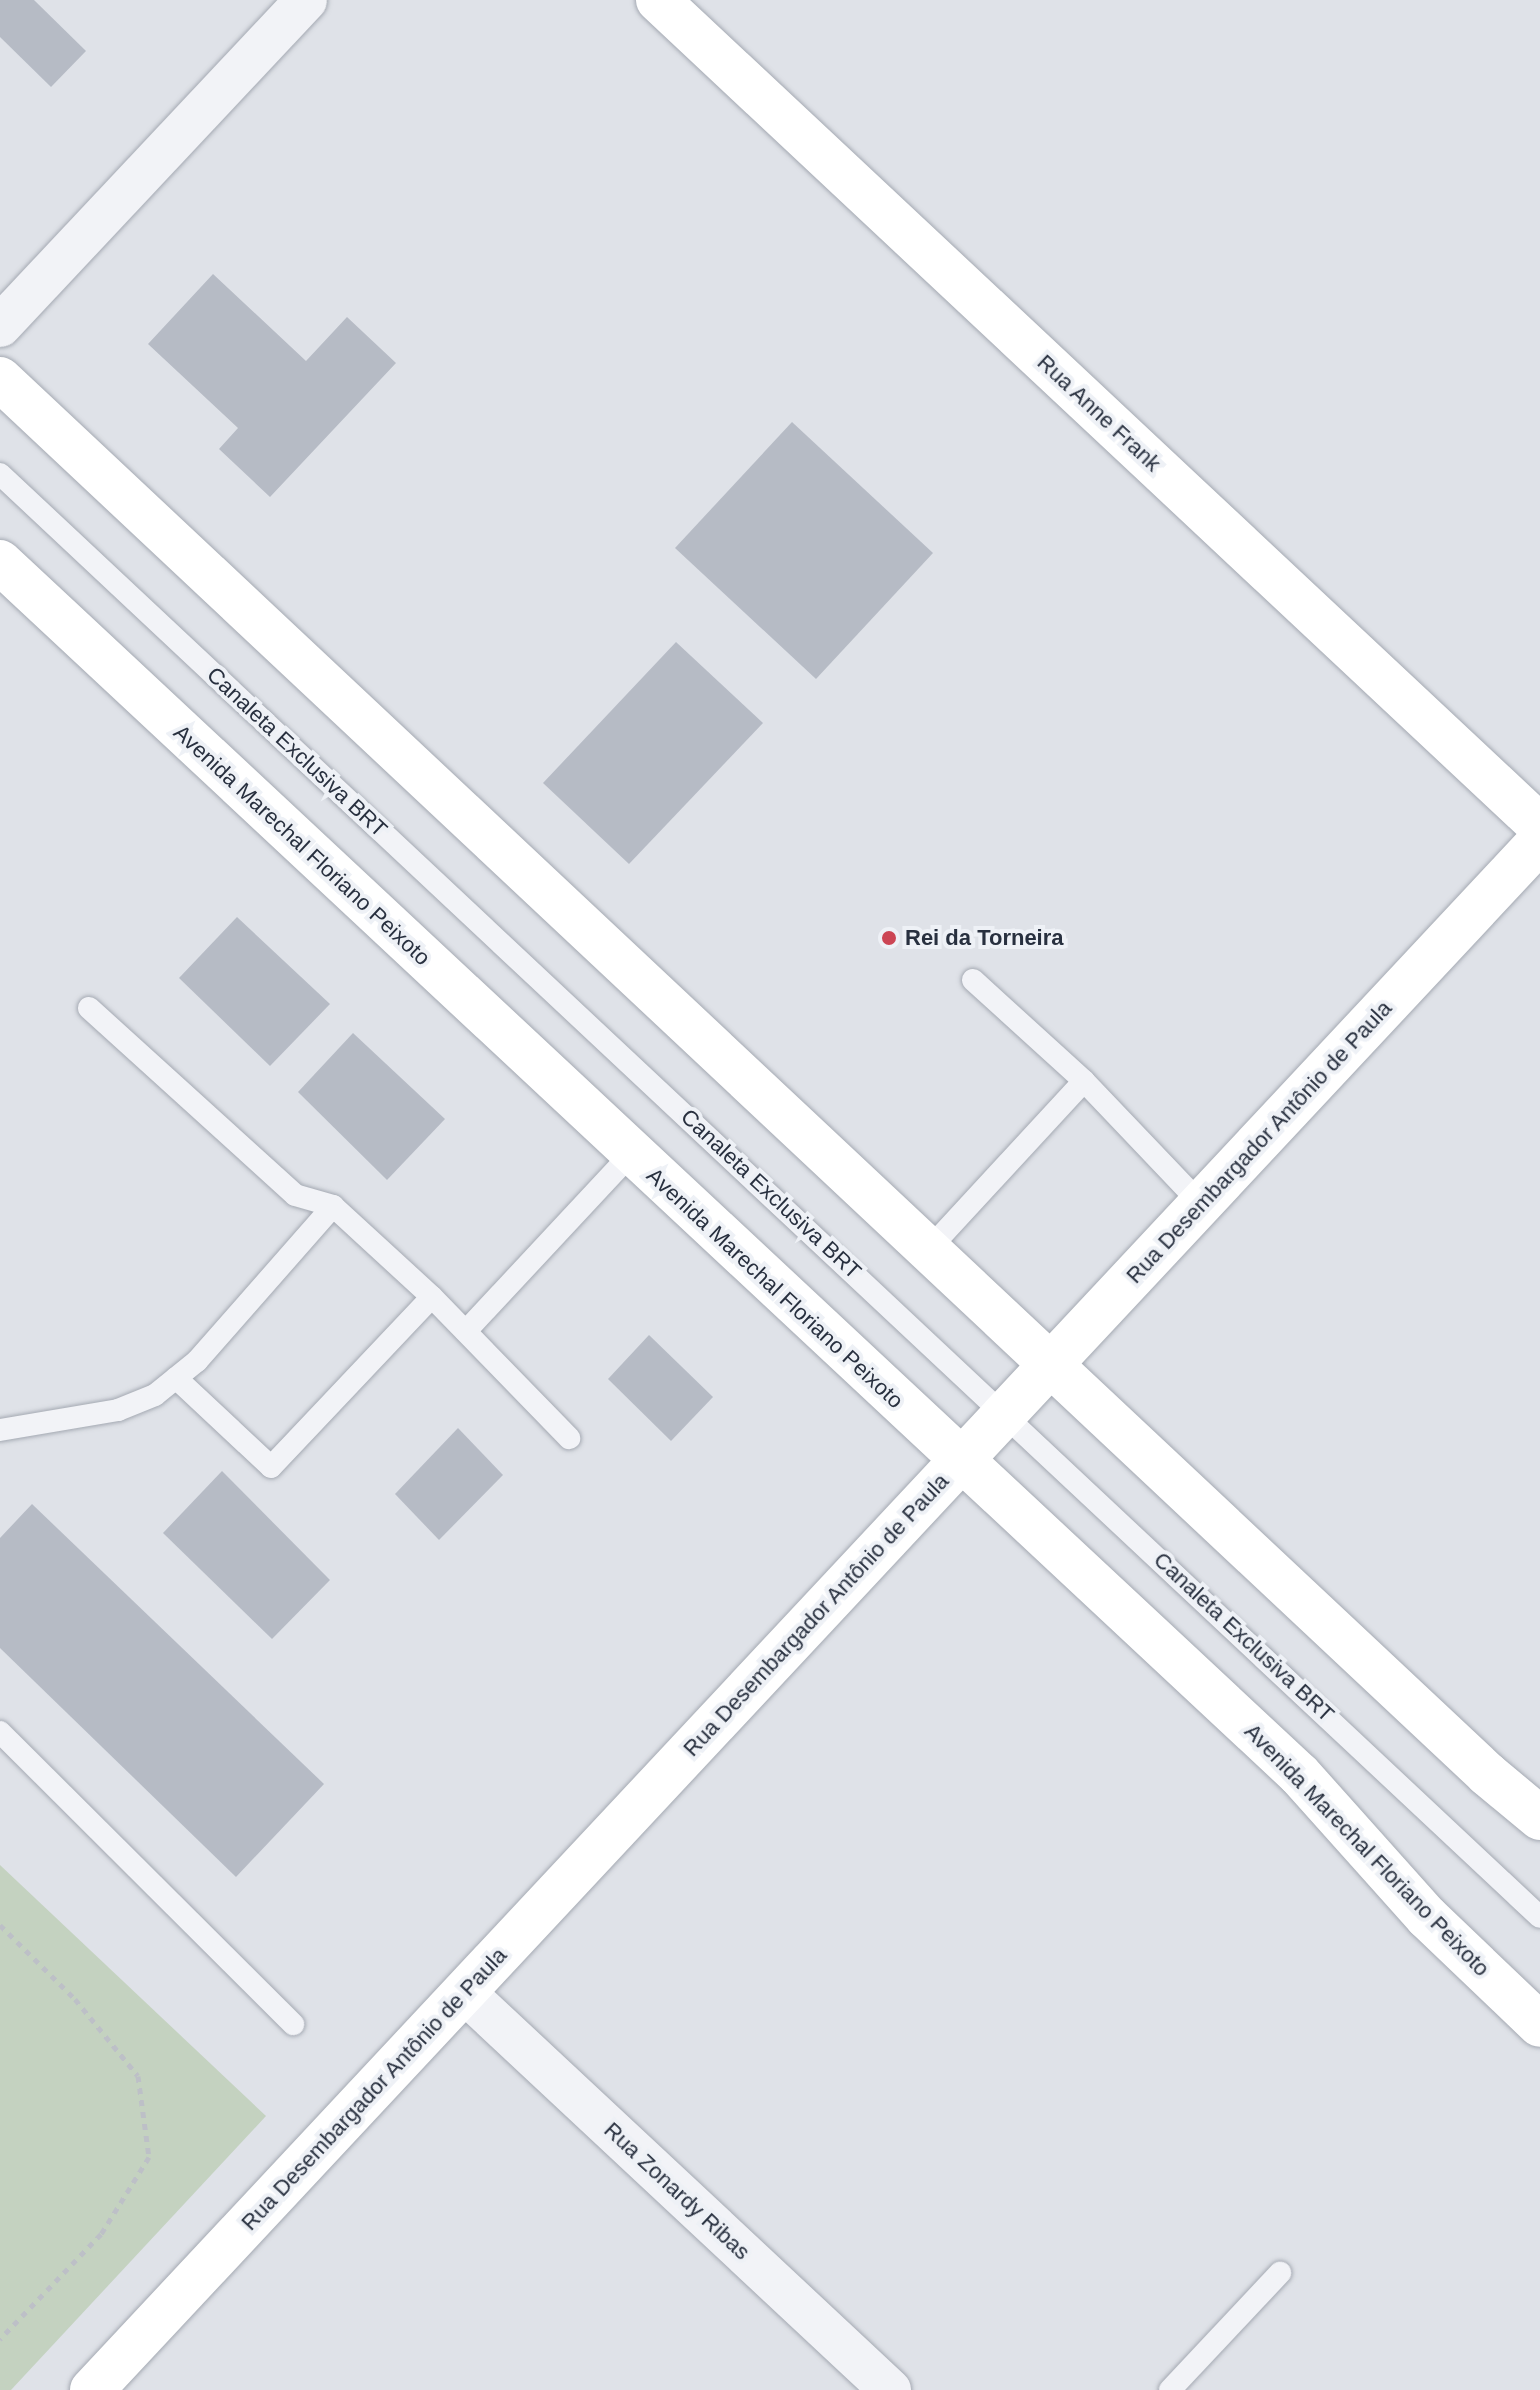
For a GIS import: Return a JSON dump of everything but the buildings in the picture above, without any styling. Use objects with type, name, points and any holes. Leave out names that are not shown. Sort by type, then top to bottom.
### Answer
[{"type":"main road","name":"Rua Anne Frank","points":[[658,0],[1540,826]]},
{"type":"main road","points":[[0,379],[1051,1365],[1540,1818]]},
{"type":"main road","name":"Avenida Marechal Floriano Peixoto","points":[[0,562],[960,1461],[1299,1774],[1427,1917],[1540,2025]]},
{"type":"main road","name":"Rua Desembargador Antônio de Paula","points":[[92,2390],[1540,841]]},
{"type":"street","points":[[0,326],[306,0]]},
{"type":"street","name":"Rua Zonardy Ribas","points":[[464,1992],[890,2390]]},
{"type":"lane","name":"Canaleta Exclusiva BRT","points":[[0,474],[1540,1917]]},
{"type":"lane","points":[[973,980],[1084,1081],[1201,1204]]},
{"type":"lane","points":[[89,1008],[295,1195],[333,1206],[432,1297],[569,1438]]},
{"type":"lane","points":[[928,1250],[1084,1081]]},
{"type":"lane","points":[[466,1331],[632,1153]]},
{"type":"lane","points":[[0,1430],[118,1410],[155,1395],[197,1361],[333,1206]]},
{"type":"lane","points":[[176,1378],[271,1467],[432,1297]]},
{"type":"lane","points":[[0,1732],[293,2024]]},
{"type":"lane","points":[[1170,2390],[1280,2273]]},
{"type":"path","points":[[0,1925],[75,1999],[138,2076],[149,2157],[101,2234],[0,2339]]},
{"type":"green space","points":[[0,1865],[266,2116],[11,2390],[0,2390]]},
{"type":"place","name":"Rei da Torneira","points":[[889,938]]}]
